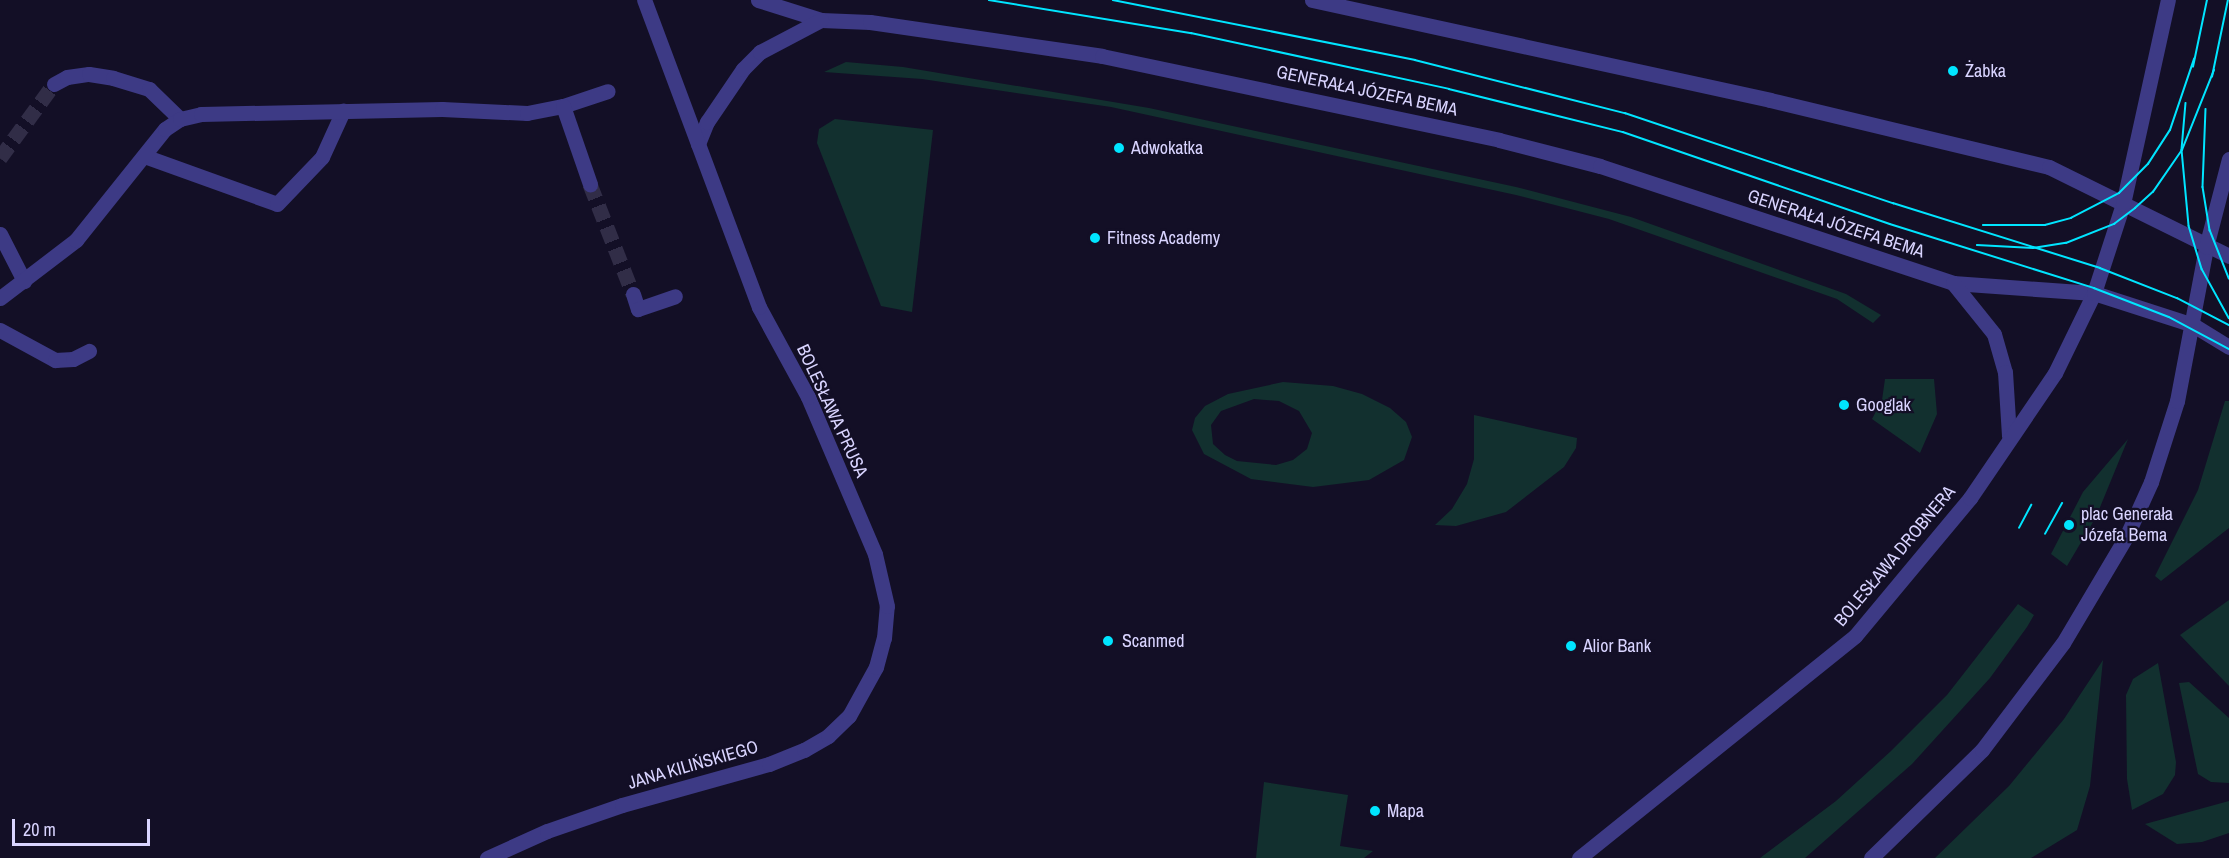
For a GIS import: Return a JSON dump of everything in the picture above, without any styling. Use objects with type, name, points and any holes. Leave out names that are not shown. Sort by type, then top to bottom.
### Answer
[{"type":"street","name":"BOLESŁAWA PRUSA","points":[[644,0],[759,307],[808,397],[883,578],[887,606],[876,667]]},
{"type":"street","name":"GENERAŁA JÓZEFA BEMA","points":[[758,0],[821,20],[870,22],[1102,56],[1499,140],[1600,166],[1953,283],[2094,293],[2193,325]]},
{"type":"street","points":[[1312,0],[1989,150],[2049,167],[2206,247],[2229,256]]},
{"type":"street","name":"BOLESŁAWA DROBNERA","points":[[1579,858],[1855,636],[1960,511],[2009,436],[2055,373],[2094,293],[2123,204],[2168,0]]},
{"type":"street","points":[[698,144],[737,75],[760,52],[821,20]]},
{"type":"street","points":[[54,84],[67,77],[89,74],[113,78],[149,89],[180,119]]},
{"type":"street","points":[[0,298],[76,240],[165,129],[180,119],[201,114],[442,109],[527,113],[563,106],[608,91]]},
{"type":"street","points":[[563,106],[590,184]]},
{"type":"street","points":[[144,156],[277,204],[322,157],[343,111]]},
{"type":"street","points":[[1871,858],[1982,750],[2080,618],[2127,536],[2151,482],[2177,401],[2206,247],[2229,159]]},
{"type":"street","points":[[0,234],[24,281]]},
{"type":"street","points":[[1953,283],[1994,334],[2005,372],[2009,436]]},
{"type":"street","points":[[633,294],[638,309],[675,296]]},
{"type":"street","points":[[2193,325],[2229,347]]},
{"type":"street","points":[[0,330],[55,360],[73,359],[89,351]]},
{"type":"street","name":"JANA KILIŃSKIEGO","points":[[487,858],[548,831],[622,805],[769,764],[804,750],[828,736],[849,716],[876,667]]},
{"type":"green space","points":[[846,62],[903,67],[1149,108],[1516,187],[1631,217],[1846,294],[1881,315],[1873,323],[1837,299],[1609,219],[1516,195],[1111,107],[922,79],[824,72]]},
{"type":"green space","points":[[835,119],[933,130],[912,312],[881,306],[817,143],[819,129]]},
{"type":"green space","points":[[1885,379],[1934,379],[1937,414],[1920,453],[1872,419],[1882,400]]},
{"type":"green space","points":[[1283,382],[1333,386],[1362,394],[1390,408],[1406,422],[1412,437],[1404,460],[1369,480],[1313,487],[1251,479],[1204,454],[1192,430],[1195,418],[1205,406],[1228,394]],"holes":[[[1254,399],[1279,401],[1299,411],[1312,433],[1307,449],[1293,460],[1276,465],[1237,461],[1225,455],[1213,444],[1211,425],[1221,411]]]},
{"type":"green space","points":[[2225,401],[2229,401],[2229,528],[2161,581],[2155,576],[2198,490]]},
{"type":"green space","points":[[1474,415],[1577,438],[1576,448],[1564,467],[1506,512],[1456,526],[1435,525],[1452,509],[1467,484],[1474,459]]},
{"type":"green space","points":[[2128,439],[2096,517],[2067,566],[2051,554],[2083,492]]},
{"type":"green space","points":[[2229,600],[2229,686],[2180,635]]},
{"type":"green space","points":[[2018,604],[2034,615],[2027,627],[1990,678],[1912,764],[1805,858],[1760,858],[1836,801],[1891,751],[1947,695]]},
{"type":"green space","points":[[2103,660],[2090,786],[2077,830],[2031,858],[1935,858],[2009,786],[2064,719]]},
{"type":"green space","points":[[2158,663],[2176,762],[2175,775],[2163,794],[2132,810],[2127,779],[2126,695],[2133,679]]},
{"type":"green space","points":[[2189,682],[2229,718],[2229,783],[2211,782],[2198,774],[2179,683]]},
{"type":"green space","points":[[1264,782],[1348,795],[1340,846],[1373,851],[1364,858],[1256,858]]},
{"type":"green space","points":[[2229,801],[2229,833],[2202,842],[2177,844],[2145,824]]},
{"type":"tunnel","points":[[0,158],[54,84]]},
{"type":"tunnel","points":[[590,184],[633,294]]},
{"type":"tram line","points":[[989,0],[1191,33],[1449,89],[1623,132],[1890,224],[2094,288],[2169,317],[2229,349]]},
{"type":"tram line","points":[[1113,0],[1415,60],[1625,113],[1893,203],[2100,268],[2177,298],[2229,325]]},
{"type":"tram line","points":[[2193,67],[2207,0]]},
{"type":"tram line","points":[[2212,77],[2228,0]]},
{"type":"tram line","points":[[1983,225],[2045,225],[2071,218],[2119,193],[2148,164],[2170,130],[2194,59]]},
{"type":"tram line","points":[[1977,245],[2033,248],[2066,243],[2114,224],[2153,192],[2182,150],[2214,70]]},
{"type":"tram line","points":[[2186,103],[2182,150],[2189,226],[2202,269],[2229,318]]},
{"type":"tram line","points":[[2206,109],[2203,187],[2210,230],[2229,278]]},
{"type":"tram line","points":[[2045,534],[2062,503]]},
{"type":"tram line","points":[[2019,528],[2031,505]]},
{"type":"place","name":"Żabka","points":[[1953,71]]},
{"type":"place","name":"Adwokatka","points":[[1119,148]]},
{"type":"place","name":"Fitness Academy","points":[[1095,238]]},
{"type":"place","name":"Googlak","points":[[1844,405]]},
{"type":"place","name":"plac Generała Józefa Bema","points":[[2069,525]]},
{"type":"place","name":"Scanmed","points":[[1108,641]]},
{"type":"place","name":"Alior Bank","points":[[1571,646]]},
{"type":"place","name":"Mapa","points":[[1375,811]]}]
